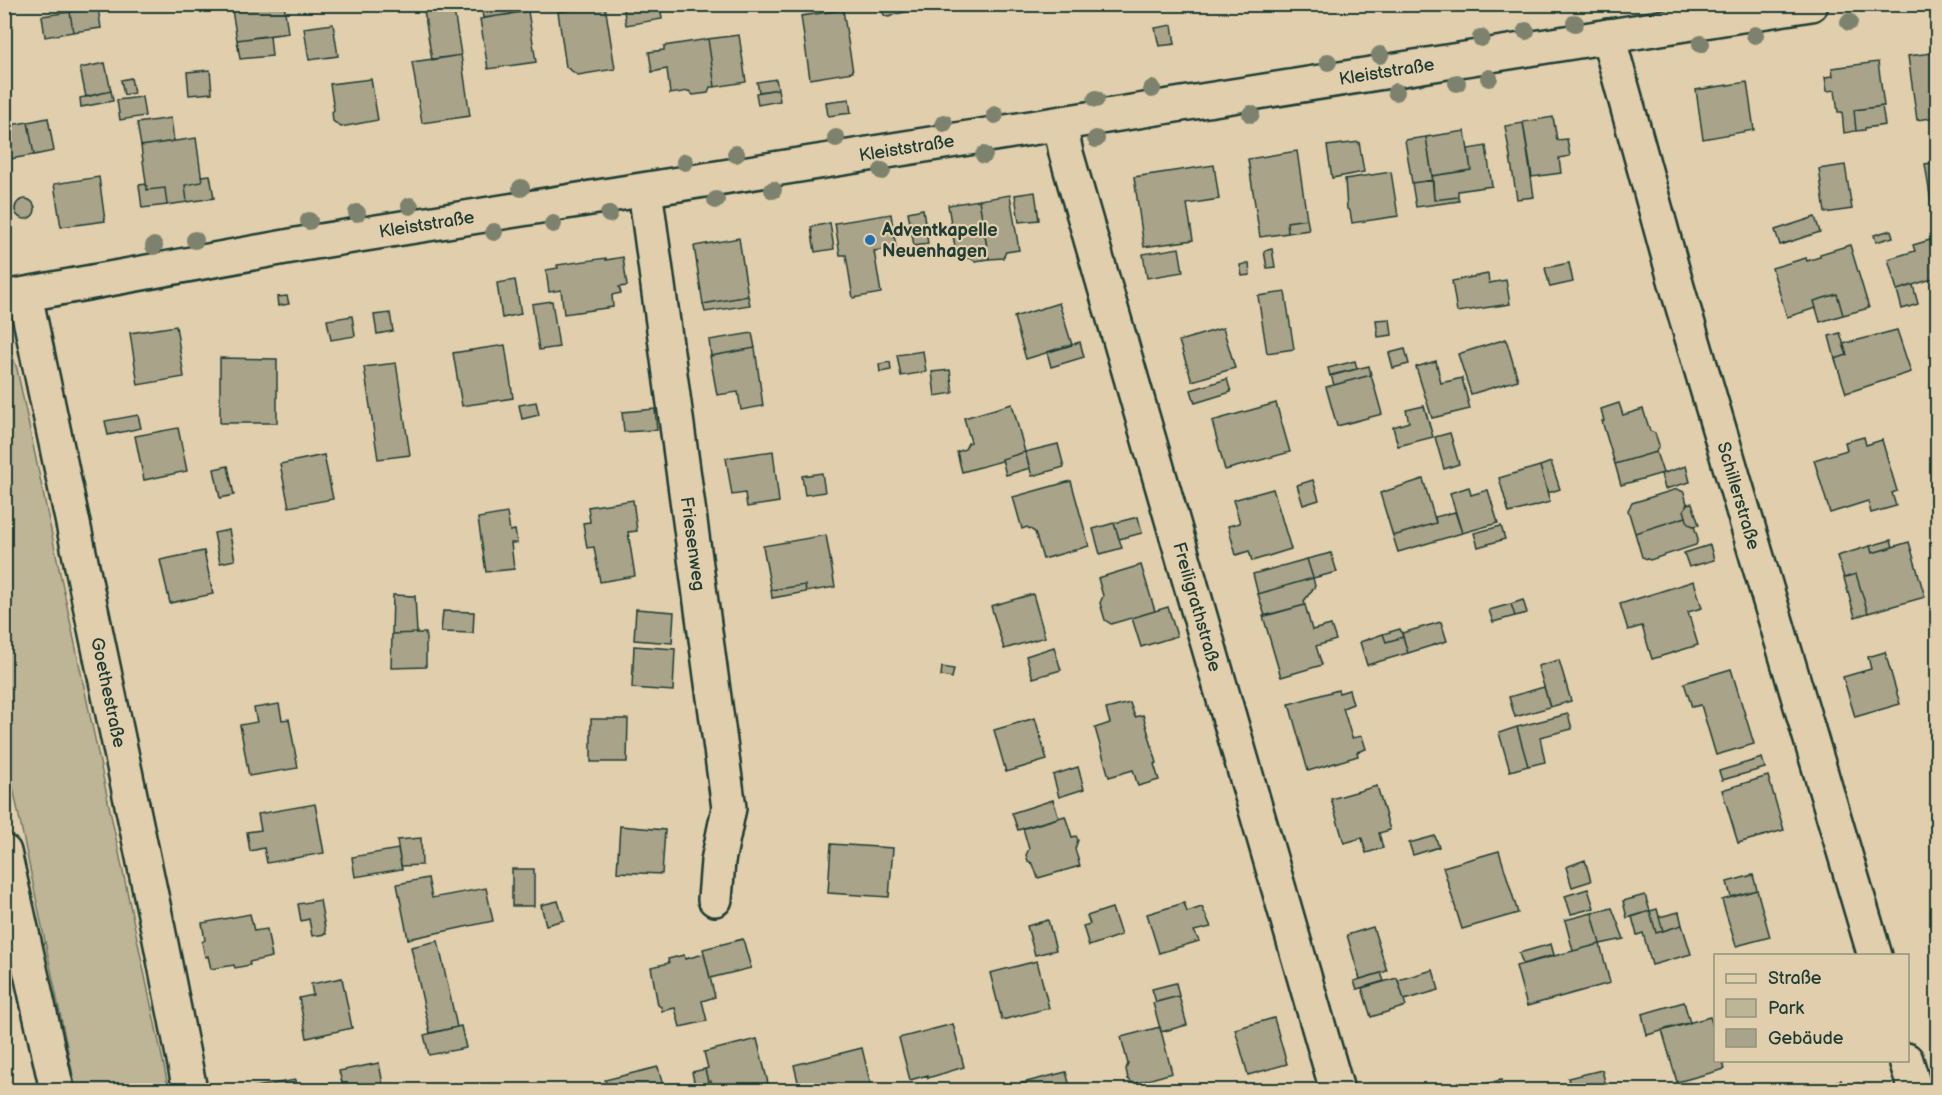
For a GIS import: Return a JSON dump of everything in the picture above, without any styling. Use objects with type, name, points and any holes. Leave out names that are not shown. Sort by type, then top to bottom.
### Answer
[{"type":"street","name":"Kleiststraße","points":[[15,297],[302,244],[1811,4]]},
{"type":"street","name":"Schillerstraße","points":[[1608,36],[1677,287],[1874,954]]},
{"type":"street","name":"Freiligrathstraße","points":[[1060,124],[1066,153],[1337,1090]]},
{"type":"street","name":"Friesenweg","points":[[645,190],[729,808],[718,861],[715,899]]},
{"type":"street","name":"Goethestraße","points":[[15,297],[151,896],[190,1090]]},
{"type":"street","points":[[4,852],[57,1090]]},
{"type":"street","points":[[1907,1062],[1915,1090]]},
{"type":"green space","points":[[5,334],[17,369],[169,1090],[76,1090],[5,749]]},
{"type":"building","points":[[231,4],[284,4],[288,33],[237,40]]},
{"type":"building","points":[[423,4],[453,4],[461,55],[432,60]]},
{"type":"building","points":[[481,4],[510,4],[512,14],[483,18]]},
{"type":"building","points":[[623,4],[660,4],[662,19],[626,25]]},
{"type":"building","points":[[883,4],[923,4],[924,9],[889,17],[885,16],[881,10]]},
{"type":"building","points":[[605,5],[615,69],[578,75],[566,67],[558,12]]},
{"type":"building","points":[[98,7],[101,28],[73,32],[70,12]]},
{"type":"building","points":[[843,10],[853,72],[810,79],[801,16]]},
{"type":"building","points":[[528,11],[536,62],[488,69],[480,19]]},
{"type":"building","points":[[70,12],[73,32],[45,37],[42,16]]},
{"type":"building","points":[[333,24],[338,56],[309,60],[304,28]]},
{"type":"building","points":[[1172,25],[1175,44],[1159,46],[1155,28]]},
{"type":"building","points":[[739,35],[746,82],[715,87],[708,39]]},
{"type":"building","points":[[270,36],[272,56],[240,59],[237,40]]},
{"type":"building","points":[[708,39],[715,87],[710,87],[708,93],[693,95],[689,91],[670,94],[667,69],[652,72],[649,52],[664,50],[664,46]]},
{"type":"building","points":[[1932,53],[1938,92],[1938,117],[1917,120],[1908,56]]},
{"type":"building","points":[[461,55],[470,116],[422,123],[412,62]]},
{"type":"building","points":[[1878,62],[1884,106],[1854,110],[1856,131],[1844,133],[1842,112],[1838,112],[1835,90],[1827,91],[1825,77],[1833,76],[1832,68]]},
{"type":"building","points":[[105,63],[111,91],[86,97],[80,68]]},
{"type":"building","points":[[210,70],[212,93],[189,95],[187,72]]},
{"type":"building","points":[[131,78],[134,93],[124,95],[121,80]]},
{"type":"building","points":[[371,79],[378,120],[341,127],[333,121],[332,112],[334,110],[330,84]]},
{"type":"building","points":[[776,79],[778,89],[759,92],[757,82]]},
{"type":"building","points":[[1747,82],[1754,130],[1703,139],[1696,90]]},
{"type":"building","points":[[778,89],[780,101],[758,105],[756,93]]},
{"type":"building","points":[[111,91],[113,101],[81,107],[80,98]]},
{"type":"building","points":[[142,97],[145,116],[120,120],[117,100]]},
{"type":"building","points":[[849,99],[851,113],[828,116],[826,102]]},
{"type":"building","points":[[1882,106],[1885,125],[1856,131],[1854,110]]},
{"type":"building","points":[[1553,117],[1557,140],[1567,139],[1570,156],[1559,158],[1561,173],[1532,177],[1523,122]]},
{"type":"building","points":[[48,118],[54,151],[34,155],[28,122]]},
{"type":"building","points":[[171,118],[174,141],[141,146],[137,123]]},
{"type":"building","points":[[28,122],[34,155],[4,160],[4,126]]},
{"type":"building","points":[[1523,123],[1534,197],[1517,199],[1505,126]]},
{"type":"building","points":[[1465,131],[1471,170],[1432,176],[1426,137]]},
{"type":"building","points":[[1426,137],[1433,180],[1412,183],[1405,140]]},
{"type":"building","points":[[196,138],[202,182],[185,185],[187,202],[167,205],[165,188],[147,190],[141,146]]},
{"type":"building","points":[[1359,142],[1364,172],[1332,178],[1327,146]]},
{"type":"building","points":[[1486,146],[1492,186],[1458,191],[1458,197],[1434,200],[1432,176],[1471,170],[1468,149]]},
{"type":"building","points":[[1297,151],[1307,219],[1287,222],[1288,233],[1260,237],[1248,159]]},
{"type":"building","points":[[1938,162],[1938,216],[1932,208],[1925,164]]},
{"type":"building","points":[[1214,165],[1219,199],[1187,204],[1193,240],[1144,247],[1134,177]]},
{"type":"building","points":[[1845,165],[1852,209],[1825,213],[1819,169]]},
{"type":"building","points":[[1391,172],[1398,216],[1352,223],[1350,211],[1347,209],[1345,179]]},
{"type":"building","points":[[210,175],[214,198],[187,202],[185,185],[202,182],[201,176]]},
{"type":"building","points":[[99,177],[105,221],[61,227],[54,184]]},
{"type":"building","points":[[1433,180],[1434,200],[1458,197],[1459,201],[1416,207],[1412,183]]},
{"type":"building","points":[[146,184],[147,190],[165,188],[167,205],[142,208],[139,185]]},
{"type":"building","points":[[1035,192],[1039,220],[1019,222],[1015,195]]},
{"type":"building","points":[[1010,195],[1019,250],[1006,252],[1003,258],[989,259],[979,200]]},
{"type":"building","points":[[25,199],[32,202],[35,209],[32,216],[25,219],[18,216],[15,209],[18,202]]},
{"type":"building","points":[[979,200],[989,259],[975,261],[970,258],[957,259],[948,205]]},
{"type":"building","points":[[923,209],[928,244],[914,246],[908,212]]},
{"type":"building","points":[[891,214],[896,248],[874,251],[881,293],[853,298],[846,255],[840,255],[835,223]]},
{"type":"building","points":[[1815,217],[1820,232],[1780,245],[1775,230]]},
{"type":"building","points":[[1307,219],[1309,230],[1288,233],[1287,222]]},
{"type":"building","points":[[830,223],[834,249],[815,252],[811,227]]},
{"type":"building","points":[[1891,230],[1893,237],[1876,242],[1874,235]]},
{"type":"building","points":[[739,238],[748,296],[703,304],[694,246]]},
{"type":"building","points":[[1930,240],[1938,266],[1938,277],[1897,290],[1888,259],[1915,251],[1913,245]]},
{"type":"building","points":[[1850,245],[1869,308],[1843,315],[1837,294],[1814,301],[1816,308],[1787,317],[1772,268],[1806,258],[1807,261],[1820,257],[1820,254]]},
{"type":"building","points":[[1179,248],[1183,272],[1147,278],[1143,254]]},
{"type":"building","points":[[1272,249],[1275,267],[1267,268],[1264,251]]},
{"type":"building","points":[[623,257],[627,286],[619,287],[621,293],[612,295],[613,307],[564,314],[561,290],[549,292],[546,270],[558,268],[557,265]]},
{"type":"building","points":[[1249,263],[1250,275],[1242,276],[1240,265]]},
{"type":"building","points":[[1569,263],[1573,282],[1550,287],[1545,268]]},
{"type":"building","points":[[1488,274],[1489,283],[1506,280],[1510,304],[1457,312],[1452,281]]},
{"type":"building","points":[[515,280],[521,314],[502,318],[497,283]]},
{"type":"building","points":[[1913,285],[1918,304],[1902,309],[1897,290]]},
{"type":"building","points":[[1285,292],[1294,349],[1267,353],[1258,296]]},
{"type":"building","points":[[1837,294],[1843,315],[1820,322],[1814,301]]},
{"type":"building","points":[[287,296],[289,304],[278,306],[277,297]]},
{"type":"building","points":[[748,296],[750,305],[705,312],[703,304]]},
{"type":"building","points":[[552,301],[559,347],[539,350],[532,304]]},
{"type":"building","points":[[1059,303],[1072,345],[1026,359],[1014,317]]},
{"type":"building","points":[[390,313],[393,331],[377,334],[374,315]]},
{"type":"building","points":[[352,316],[355,336],[331,340],[327,320]]},
{"type":"building","points":[[1390,319],[1392,335],[1378,337],[1376,320]]},
{"type":"building","points":[[176,326],[184,377],[138,385],[130,333]]},
{"type":"building","points":[[1223,328],[1235,368],[1192,381],[1179,341]]},
{"type":"building","points":[[1897,330],[1911,372],[1846,393],[1835,359],[1847,355],[1843,344]]},
{"type":"building","points":[[752,333],[755,348],[711,356],[709,340]]},
{"type":"building","points":[[1840,333],[1847,355],[1835,359],[1829,336]]},
{"type":"building","points":[[1506,339],[1518,380],[1471,394],[1458,354]]},
{"type":"building","points":[[1080,342],[1084,357],[1051,367],[1047,352]]},
{"type":"building","points":[[505,345],[513,398],[462,406],[453,353]]},
{"type":"building","points":[[755,348],[763,406],[741,410],[738,392],[717,395],[710,356]]},
{"type":"building","points":[[1405,349],[1409,364],[1393,368],[1389,353]]},
{"type":"building","points":[[923,351],[926,372],[901,376],[897,355]]},
{"type":"building","points":[[220,358],[277,359],[277,423],[220,423]]},
{"type":"building","points":[[1355,361],[1357,369],[1330,376],[1328,368]]},
{"type":"building","points":[[1436,361],[1441,383],[1462,378],[1470,409],[1432,418],[1416,367]]},
{"type":"building","points":[[890,362],[891,370],[880,372],[879,364]]},
{"type":"building","points":[[396,363],[410,455],[378,459],[364,367]]},
{"type":"building","points":[[1369,366],[1371,375],[1334,385],[1331,375]]},
{"type":"building","points":[[950,370],[953,393],[935,396],[932,372]]},
{"type":"building","points":[[1371,375],[1382,414],[1337,426],[1326,387]]},
{"type":"building","points":[[1227,379],[1231,392],[1195,403],[1191,390]]},
{"type":"building","points":[[536,402],[539,415],[522,419],[519,405]]},
{"type":"building","points":[[1276,403],[1290,452],[1225,470],[1212,421]]},
{"type":"building","points":[[1619,403],[1623,415],[1643,409],[1650,431],[1655,433],[1659,445],[1656,452],[1615,464],[1602,421],[1604,421],[1601,409]]},
{"type":"building","points":[[1012,404],[1025,452],[962,472],[957,452],[965,449],[971,442],[964,418]]},
{"type":"building","points":[[1424,406],[1433,437],[1398,446],[1393,427],[1409,422],[1406,410]]},
{"type":"building","points":[[655,409],[657,430],[624,432],[622,412]]},
{"type":"building","points":[[138,415],[141,428],[108,435],[105,421]]},
{"type":"building","points":[[178,428],[187,471],[144,480],[135,436]]},
{"type":"building","points":[[1450,433],[1459,464],[1444,469],[1435,437]]},
{"type":"building","points":[[1864,437],[1866,445],[1882,440],[1897,491],[1892,493],[1896,506],[1871,513],[1868,501],[1830,513],[1814,460],[1847,450],[1845,442]]},
{"type":"building","points":[[1058,444],[1064,467],[1032,476],[1025,452]]},
{"type":"building","points":[[773,451],[779,502],[747,507],[745,493],[732,495],[726,458]]},
{"type":"building","points":[[1025,452],[1030,468],[1006,475],[1002,459]]},
{"type":"building","points":[[1656,452],[1663,473],[1621,485],[1615,464]]},
{"type":"building","points":[[324,455],[333,499],[289,507],[280,464]]},
{"type":"building","points":[[1551,462],[1560,489],[1548,493],[1540,466]]},
{"type":"building","points":[[228,466],[234,495],[220,498],[214,469]]},
{"type":"building","points":[[1540,466],[1550,502],[1509,513],[1499,478]]},
{"type":"building","points":[[1686,466],[1690,482],[1665,489],[1661,474]]},
{"type":"building","points":[[822,473],[825,492],[805,495],[802,476]]},
{"type":"building","points":[[1423,479],[1436,523],[1393,536],[1380,493]]},
{"type":"building","points":[[1313,480],[1319,500],[1303,505],[1297,485]]},
{"type":"building","points":[[1071,481],[1089,546],[1043,559],[1035,532],[1027,527],[1022,529],[1013,497]]},
{"type":"building","points":[[1469,487],[1471,495],[1488,490],[1498,523],[1462,533],[1450,493]]},
{"type":"building","points":[[1273,489],[1291,549],[1252,561],[1249,551],[1236,555],[1228,526],[1240,523],[1233,500]]},
{"type":"building","points":[[1677,489],[1684,492],[1687,504],[1684,510],[1686,517],[1635,533],[1628,510],[1632,503]]},
{"type":"building","points":[[633,500],[637,531],[628,532],[635,576],[600,582],[594,547],[587,548],[583,523],[590,522],[588,507]]},
{"type":"building","points":[[1692,503],[1699,525],[1694,526],[1688,524],[1684,510],[1687,504]]},
{"type":"building","points":[[1455,512],[1462,533],[1398,552],[1393,536],[1436,523],[1435,517]]},
{"type":"building","points":[[507,513],[510,531],[515,530],[517,543],[511,543],[514,569],[486,572],[478,518]]},
{"type":"building","points":[[1138,517],[1142,533],[1119,539],[1114,523]]},
{"type":"building","points":[[1686,517],[1688,524],[1694,526],[1698,539],[1696,545],[1650,560],[1642,557],[1635,533]]},
{"type":"building","points":[[1114,523],[1122,548],[1100,554],[1093,529]]},
{"type":"building","points":[[1501,526],[1505,539],[1478,547],[1474,533]]},
{"type":"building","points":[[229,530],[235,560],[220,563],[214,533]]},
{"type":"building","points":[[826,535],[835,587],[806,592],[805,585],[771,590],[763,546]]},
{"type":"building","points":[[1891,540],[1893,547],[1872,553],[1870,546]]},
{"type":"building","points":[[1909,542],[1925,597],[1868,613],[1856,574],[1844,578],[1837,556],[1870,546],[1872,553]]},
{"type":"building","points":[[1710,545],[1714,560],[1689,567],[1684,553]]},
{"type":"building","points":[[204,551],[213,594],[170,603],[160,560]]},
{"type":"building","points":[[1331,553],[1337,572],[1313,578],[1307,559]]},
{"type":"building","points":[[1307,559],[1313,578],[1258,594],[1253,574]]},
{"type":"building","points":[[1141,565],[1155,611],[1111,624],[1105,620],[1100,603],[1103,596],[1098,578]]},
{"type":"building","points":[[1856,574],[1868,613],[1855,617],[1844,578]]},
{"type":"building","points":[[1313,578],[1315,586],[1304,601],[1305,605],[1265,616],[1258,594]]},
{"type":"building","points":[[1694,581],[1702,608],[1688,612],[1698,645],[1652,659],[1642,626],[1628,630],[1620,604]]},
{"type":"building","points":[[805,585],[806,592],[772,598],[771,590]]},
{"type":"building","points":[[1033,594],[1045,637],[1004,649],[991,606]]},
{"type":"building","points":[[393,595],[415,596],[417,633],[392,634]]},
{"type":"building","points":[[1523,600],[1527,613],[1515,616],[1511,604]]},
{"type":"building","points":[[1511,604],[1515,616],[1493,622],[1489,610]]},
{"type":"building","points":[[1305,605],[1312,630],[1331,625],[1336,640],[1316,646],[1322,665],[1281,677],[1263,616]]},
{"type":"building","points":[[1168,607],[1177,636],[1141,647],[1132,618]]},
{"type":"building","points":[[636,609],[674,612],[672,643],[634,640]]},
{"type":"building","points":[[443,611],[474,612],[473,633],[441,632]]},
{"type":"building","points":[[1441,622],[1447,641],[1408,653],[1402,633]]},
{"type":"building","points":[[1400,629],[1403,637],[1386,642],[1383,634]]},
{"type":"building","points":[[426,633],[426,667],[391,668],[392,634]]},
{"type":"building","points":[[1383,634],[1386,642],[1403,637],[1408,653],[1367,665],[1360,642]]},
{"type":"building","points":[[634,646],[675,649],[673,691],[632,688]]},
{"type":"building","points":[[1054,647],[1061,670],[1033,678],[1026,656]]},
{"type":"building","points":[[1885,652],[1900,704],[1855,717],[1843,677],[1871,669],[1868,657]]},
{"type":"building","points":[[1559,660],[1571,701],[1550,707],[1538,666]]},
{"type":"building","points":[[942,667],[954,669],[952,678],[941,676]]},
{"type":"building","points":[[1731,669],[1754,744],[1716,755],[1701,705],[1692,707],[1684,683]]},
{"type":"building","points":[[1544,687],[1550,707],[1515,717],[1509,697]]},
{"type":"building","points":[[1338,690],[1339,693],[1349,690],[1353,704],[1343,708],[1352,738],[1362,736],[1366,749],[1357,752],[1358,756],[1308,771],[1289,704]]},
{"type":"building","points":[[1130,703],[1135,717],[1143,715],[1157,763],[1154,764],[1159,780],[1138,786],[1133,770],[1109,777],[1095,728],[1110,723],[1106,709]]},
{"type":"building","points":[[279,704],[282,720],[289,719],[298,768],[249,776],[240,725],[257,722],[254,708]]},
{"type":"building","points":[[1568,714],[1572,729],[1540,737],[1545,762],[1528,766],[1517,727]]},
{"type":"building","points":[[1035,718],[1047,760],[1006,772],[994,730]]},
{"type":"building","points":[[591,719],[628,719],[627,762],[591,762]]},
{"type":"building","points":[[1517,727],[1528,766],[1510,771],[1499,733]]},
{"type":"building","points":[[1762,758],[1765,768],[1722,780],[1719,771]]},
{"type":"building","points":[[1078,767],[1084,789],[1059,797],[1053,775]]},
{"type":"building","points":[[1768,776],[1784,830],[1738,843],[1722,790]]},
{"type":"building","points":[[1377,786],[1390,830],[1379,833],[1383,848],[1366,853],[1362,838],[1344,843],[1331,799]]},
{"type":"building","points":[[1053,800],[1059,818],[1018,830],[1012,813]]},
{"type":"building","points":[[315,804],[324,853],[267,863],[264,848],[250,851],[247,832],[261,830],[258,814]]},
{"type":"building","points":[[1065,816],[1072,837],[1076,836],[1078,840],[1075,849],[1080,866],[1038,878],[1033,864],[1028,861],[1026,855],[1029,849],[1023,828]]},
{"type":"building","points":[[620,826],[665,830],[662,874],[617,872]]},
{"type":"building","points":[[1435,836],[1439,847],[1413,855],[1409,843]]},
{"type":"building","points":[[421,838],[422,865],[401,866],[397,840]]},
{"type":"building","points":[[831,844],[893,848],[889,897],[828,893]]},
{"type":"building","points":[[398,849],[402,869],[355,877],[352,857]]},
{"type":"building","points":[[1499,851],[1518,913],[1462,929],[1443,867]]},
{"type":"building","points":[[1585,860],[1591,881],[1572,887],[1566,867]]},
{"type":"building","points":[[512,869],[534,869],[534,906],[512,906]]},
{"type":"building","points":[[1753,875],[1757,890],[1731,897],[1727,882]]},
{"type":"building","points":[[428,878],[432,898],[486,888],[493,921],[408,939],[397,884]]},
{"type":"building","points":[[1588,889],[1594,908],[1571,914],[1565,896]]},
{"type":"building","points":[[1757,890],[1770,937],[1736,946],[1722,900]]},
{"type":"building","points":[[1645,895],[1650,911],[1627,918],[1623,901]]},
{"type":"building","points":[[320,900],[326,934],[312,936],[309,919],[301,921],[298,904]]},
{"type":"building","points":[[558,901],[564,920],[546,925],[541,905]]},
{"type":"building","points":[[1184,903],[1187,912],[1202,907],[1211,927],[1194,931],[1199,941],[1159,953],[1147,914]]},
{"type":"building","points":[[1112,908],[1121,935],[1089,946],[1083,926],[1090,924],[1087,916]]},
{"type":"building","points":[[1612,908],[1624,939],[1600,944],[1592,913]]},
{"type":"building","points":[[1657,909],[1663,931],[1656,933],[1650,911]]},
{"type":"building","points":[[1650,911],[1656,933],[1682,925],[1691,954],[1652,965],[1643,933],[1637,935],[1632,917]]},
{"type":"building","points":[[1679,912],[1682,925],[1663,931],[1659,917]]},
{"type":"building","points":[[1592,913],[1600,944],[1573,951],[1565,920]]},
{"type":"building","points":[[250,914],[254,931],[267,929],[272,957],[235,968],[234,965],[211,969],[208,956],[205,957],[202,942],[205,940],[202,923]]},
{"type":"building","points":[[1048,920],[1056,950],[1035,955],[1027,926]]},
{"type":"building","points":[[1373,927],[1387,971],[1360,979],[1347,935]]},
{"type":"building","points":[[743,939],[751,968],[710,978],[703,949]]},
{"type":"building","points":[[438,941],[457,1027],[430,1033],[411,947]]},
{"type":"building","points":[[1551,944],[1554,955],[1523,964],[1519,953]]},
{"type":"building","points":[[1600,944],[1610,983],[1527,1006],[1516,966]]},
{"type":"building","points":[[704,954],[715,997],[702,1001],[707,1021],[680,1027],[675,1008],[662,1011],[658,1005],[651,967],[669,963],[668,959],[684,955],[685,959]]},
{"type":"building","points":[[1037,961],[1049,1008],[1002,1020],[990,973]]},
{"type":"building","points":[[1433,970],[1439,990],[1404,1000],[1398,980]]},
{"type":"building","points":[[1381,973],[1384,981],[1357,989],[1354,981]]},
{"type":"building","points":[[342,978],[352,1028],[307,1038],[299,998],[313,995],[311,984]]},
{"type":"building","points":[[1397,978],[1406,1006],[1371,1017],[1362,988]]},
{"type":"building","points":[[1176,983],[1179,996],[1156,1002],[1152,989]]},
{"type":"building","points":[[1179,996],[1187,1025],[1161,1032],[1153,1003]]},
{"type":"building","points":[[1684,1002],[1690,1023],[1647,1035],[1642,1014]]},
{"type":"building","points":[[1710,1017],[1714,1029],[1714,1062],[1723,1062],[1725,1069],[1677,1082],[1662,1030]]},
{"type":"building","points":[[1274,1018],[1287,1064],[1248,1075],[1235,1029]]},
{"type":"building","points":[[953,1024],[964,1067],[928,1078],[928,1075],[910,1080],[899,1038]]},
{"type":"building","points":[[461,1026],[466,1048],[429,1055],[424,1035]]},
{"type":"building","points":[[1160,1027],[1172,1073],[1134,1084],[1128,1079],[1126,1069],[1128,1064],[1121,1037]]},
{"type":"building","points":[[757,1039],[768,1083],[750,1088],[751,1090],[714,1090],[711,1081],[708,1082],[705,1069],[708,1068],[704,1052]]},
{"type":"building","points":[[862,1048],[872,1090],[800,1090],[794,1065]]},
{"type":"building","points":[[379,1063],[384,1090],[344,1090],[339,1071]]},
{"type":"building","points":[[658,1067],[664,1090],[608,1090],[605,1080]]},
{"type":"building","points":[[705,1069],[708,1082],[711,1081],[714,1090],[696,1090],[692,1072]]},
{"type":"building","points":[[1602,1070],[1607,1090],[1571,1090],[1568,1078]]},
{"type":"building","points":[[1066,1072],[1071,1090],[1023,1090],[1022,1083]]},
{"type":"building","points":[[295,1080],[297,1090],[239,1090]]},
{"type":"building","points":[[1501,1080],[1504,1090],[1462,1090]]},
{"type":"building","points":[[1841,1080],[1843,1087],[1859,1083],[1861,1090],[1825,1090],[1824,1085]]},
{"type":"place","name":"Adventkapelle Neuenhagen","points":[[870,240]]}]
